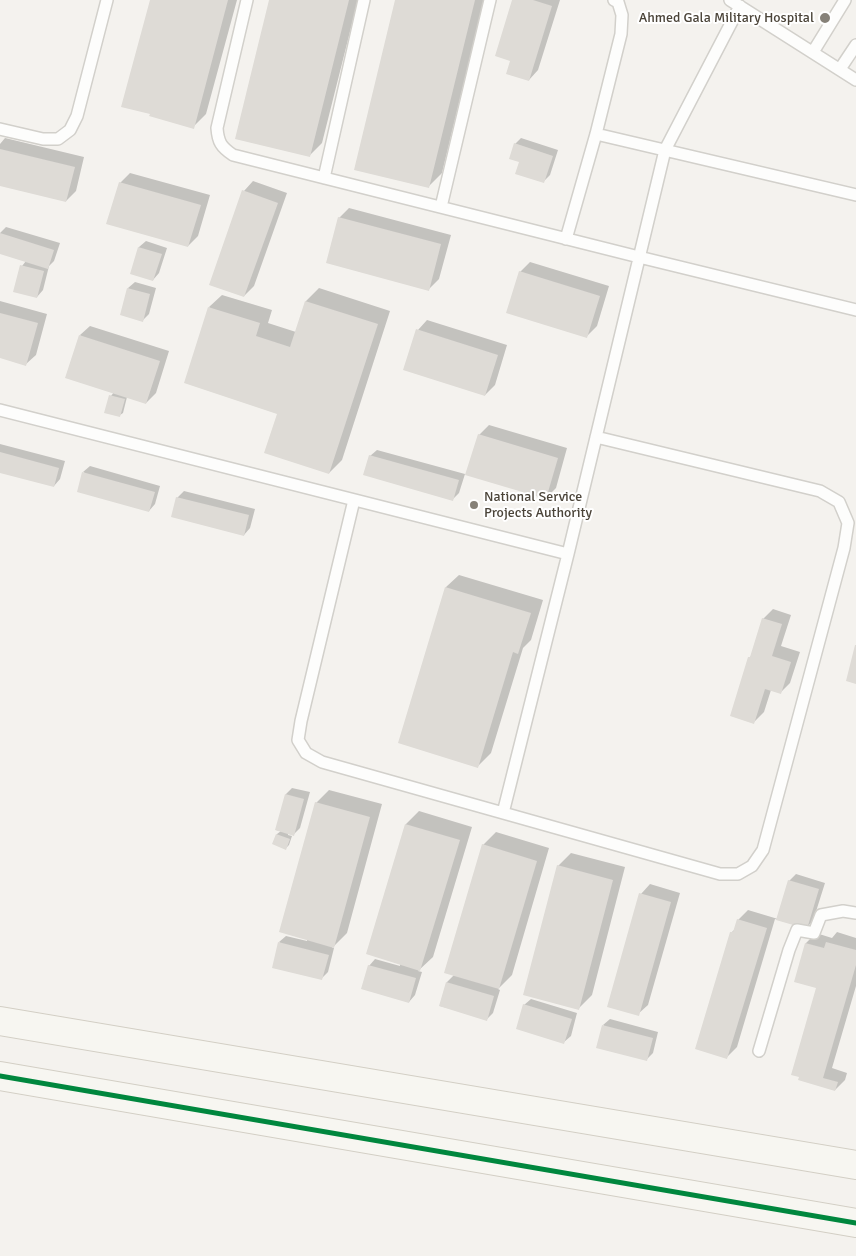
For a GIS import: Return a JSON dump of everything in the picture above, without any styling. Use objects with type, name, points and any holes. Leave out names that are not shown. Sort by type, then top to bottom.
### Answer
[{"type":"street","points":[[0,1021],[856,1165]]},
{"type":"street","points":[[0,1076],[856,1223]]},
{"type":"lane","points":[[0,128],[43,139],[58,139],[70,130],[77,116],[106,0]]},
{"type":"lane","points":[[247,0],[217,128],[218,139],[224,149],[233,155],[639,258],[856,310]]},
{"type":"lane","points":[[324,178],[364,0]]},
{"type":"lane","points":[[441,208],[490,0]]},
{"type":"lane","points":[[566,239],[596,134],[621,34],[622,15],[618,2],[614,0]]},
{"type":"lane","points":[[812,52],[846,0]]},
{"type":"lane","points":[[503,813],[568,554],[665,150],[735,3],[856,80]]},
{"type":"lane","points":[[840,69],[856,44]]},
{"type":"lane","points":[[596,134],[856,195]]},
{"type":"lane","points":[[0,410],[568,554]]},
{"type":"lane","points":[[354,500],[301,721],[298,740],[306,753],[322,762],[720,874],[738,874],[752,866],[763,850],[844,548],[848,523],[839,502],[820,491],[596,437]]},
{"type":"lane","points":[[759,1051],[789,950],[797,930],[814,933],[821,915],[843,910],[856,913]]},
{"type":"building","points":[[150,0],[228,0],[194,129],[149,116],[150,114],[121,107]]},
{"type":"building","points":[[269,0],[349,0],[310,157],[235,139]]},
{"type":"building","points":[[395,0],[475,0],[429,188],[354,170]]},
{"type":"building","points":[[512,0],[533,0],[552,6],[529,81],[506,74],[510,61],[495,56]]},
{"type":"building","points":[[514,143],[553,156],[544,183],[515,174],[519,162],[509,159]]},
{"type":"building","points":[[0,149],[75,167],[66,202],[0,186]]},
{"type":"building","points":[[119,182],[201,205],[188,247],[106,224]]},
{"type":"building","points":[[242,190],[278,203],[244,297],[209,285]]},
{"type":"building","points":[[338,217],[441,244],[429,291],[326,263]]},
{"type":"building","points":[[0,233],[54,250],[48,269],[0,254]]},
{"type":"building","points":[[138,247],[162,254],[153,281],[130,274]]},
{"type":"building","points":[[20,265],[44,271],[37,298],[13,292]]},
{"type":"building","points":[[519,271],[600,296],[587,338],[506,313]]},
{"type":"building","points":[[127,288],[150,294],[143,322],[120,315]]},
{"type":"building","points":[[305,301],[378,324],[329,474],[264,453],[277,414],[184,383],[208,307],[260,323],[256,336],[290,347]]},
{"type":"building","points":[[0,313],[38,323],[26,366],[0,358]]},
{"type":"building","points":[[416,329],[498,355],[485,396],[403,370]]},
{"type":"building","points":[[79,335],[160,361],[146,404],[65,378]]},
{"type":"building","points":[[109,395],[125,399],[120,417],[104,413]]},
{"type":"building","points":[[478,434],[558,458],[546,499],[465,475]]},
{"type":"building","points":[[0,452],[59,468],[54,487],[0,473]]},
{"type":"building","points":[[369,455],[459,480],[453,501],[363,475]]},
{"type":"building","points":[[82,472],[155,492],[149,512],[77,492]]},
{"type":"building","points":[[176,497],[249,515],[244,536],[171,517]]},
{"type":"building","points":[[445,587],[531,613],[518,654],[513,652],[478,768],[398,743]]},
{"type":"building","points":[[762,618],[782,624],[772,656],[791,662],[781,694],[765,689],[754,724],[730,716]]},
{"type":"building","points":[[856,645],[856,684],[846,681]]},
{"type":"building","points":[[285,794],[304,799],[294,836],[275,830]]},
{"type":"building","points":[[315,802],[370,817],[334,948],[279,932]]},
{"type":"building","points":[[405,824],[460,840],[420,971],[366,954]]},
{"type":"building","points":[[276,834],[290,839],[286,850],[272,844]]},
{"type":"building","points":[[482,844],[537,861],[499,989],[444,973]]},
{"type":"building","points":[[557,865],[613,880],[579,1010],[523,995]]},
{"type":"building","points":[[788,880],[819,889],[807,929],[776,920]]},
{"type":"building","points":[[639,893],[671,902],[639,1016],[607,1007]]},
{"type":"building","points":[[737,919],[767,928],[727,1059],[695,1049],[730,932],[733,932]]},
{"type":"building","points":[[278,942],[329,955],[322,980],[272,968]]},
{"type":"building","points":[[826,942],[856,950],[856,965],[823,1078],[838,1082],[835,1091],[798,1080],[799,1077],[791,1075],[816,988],[794,982],[805,943],[824,948]]},
{"type":"building","points":[[368,965],[416,978],[409,1003],[361,989]]},
{"type":"building","points":[[446,982],[494,996],[487,1021],[439,1006]]},
{"type":"building","points":[[523,1004],[572,1019],[564,1044],[516,1029]]},
{"type":"building","points":[[602,1025],[653,1038],[647,1061],[596,1048]]},
{"type":"cycle path","points":[[0,1076],[856,1223]]},
{"type":"place","name":"Ahmed Gala Military Hospital","points":[[825,18]]},
{"type":"place","name":"National Service Projects Authority","points":[[474,505]]}]
